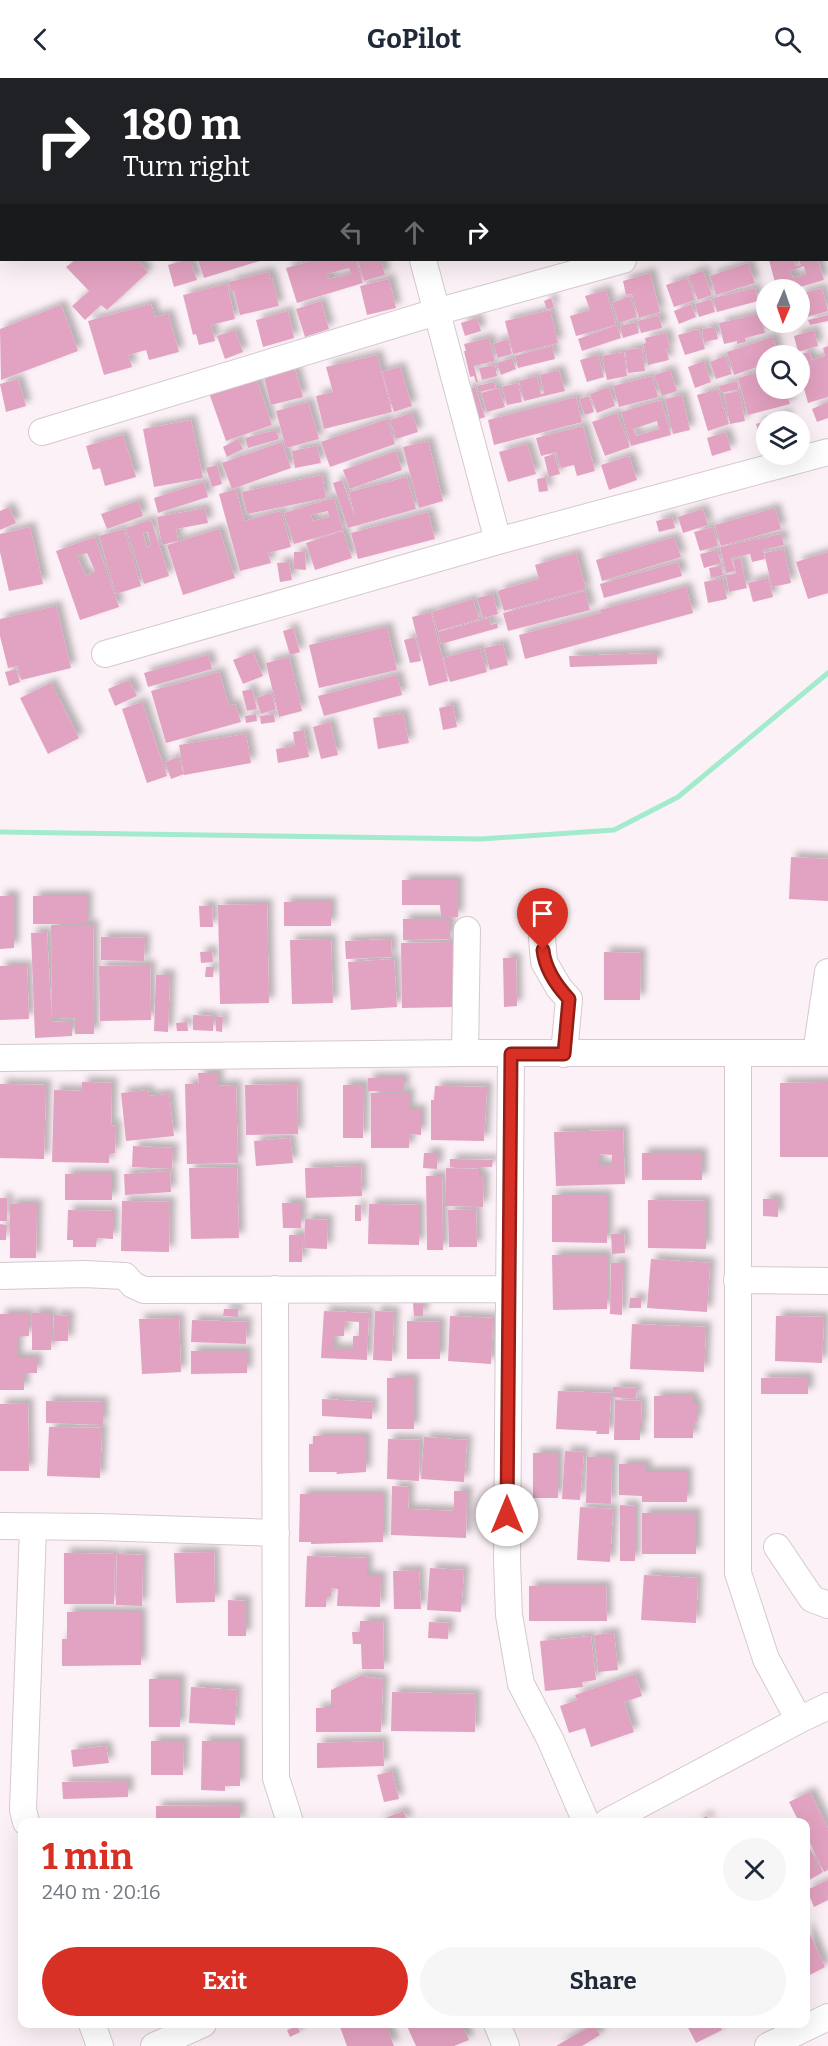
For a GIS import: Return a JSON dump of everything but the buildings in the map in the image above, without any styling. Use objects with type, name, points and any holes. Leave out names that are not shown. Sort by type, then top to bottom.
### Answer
[{"type":"street","points":[[423,261],[498,541]]},
{"type":"street","points":[[42,432],[436,312],[619,261]]},
{"type":"street","points":[[105,654],[498,541],[828,452]]},
{"type":"street","points":[[465,1053],[467,930]]},
{"type":"street","points":[[542,938],[544,963],[559,988],[569,999],[564,1054]]},
{"type":"street","points":[[0,1058],[465,1053],[822,1053],[828,972]]},
{"type":"street","points":[[511,1054],[507,1561],[509,1615],[521,1684],[549,1739],[584,1818]]},
{"type":"street","points":[[738,1054],[738,1573],[766,1659],[799,1720]]},
{"type":"street","points":[[0,1276],[84,1274],[125,1276],[133,1285],[144,1290],[509,1289]]},
{"type":"street","points":[[737,1280],[828,1281]]},
{"type":"street","points":[[275,1289],[276,1778],[289,1818]]},
{"type":"street","points":[[0,1526],[276,1533]]},
{"type":"street","points":[[25,1818],[23,1810],[33,1528]]},
{"type":"street","points":[[777,1546],[812,1599],[828,1605]]},
{"type":"street","points":[[615,1818],[799,1720],[828,1707]]},
{"type":"street","points":[[810,2026],[828,2017]]},
{"type":"street","points":[[93,2028],[100,2046]]},
{"type":"street","points":[[154,2046],[194,2028]]},
{"type":"street","points":[[499,2028],[506,2046]]},
{"type":"street","points":[[768,2046],[805,2028]]},
{"type":"waterway","points":[[0,832],[481,839],[614,830],[678,797],[828,673]]},
{"type":"route","points":[[507,1515],[511,1054],[564,1054],[569,999],[559,988],[544,963],[543,950]]}]
